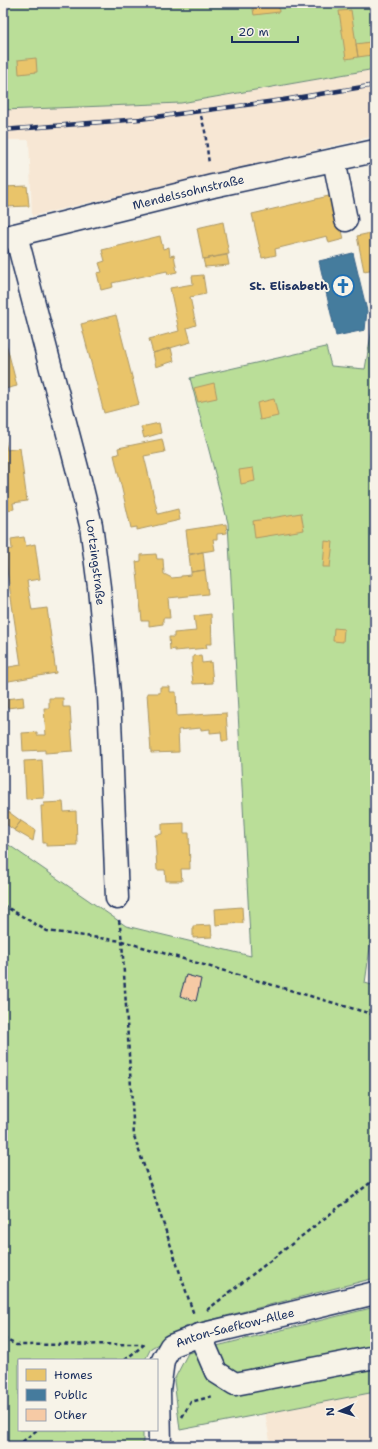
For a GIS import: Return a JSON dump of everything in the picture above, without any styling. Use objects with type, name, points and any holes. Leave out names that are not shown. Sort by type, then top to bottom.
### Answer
[{"type":"street","name":"Mendelssohnstraße","points":[[10,237],[213,186],[375,150]]},
{"type":"street","points":[[334,160],[346,220]]},
{"type":"street","name":"Lortzingstraße","points":[[10,237],[75,460],[91,525],[99,587],[109,694],[117,898]]},
{"type":"street","name":"Anton-Saefkow-Allee","points":[[160,1446],[160,1390],[163,1360],[172,1346],[198,1327],[375,1293]]},
{"type":"street","points":[[198,1327],[216,1372],[235,1384],[375,1357]]},
{"type":"path","points":[[201,116],[205,131],[213,186]]},
{"type":"path","points":[[117,898],[122,941],[134,1136],[198,1327],[375,1179]]},
{"type":"path","points":[[3,904],[47,931],[122,941],[375,1015]]},
{"type":"path","points":[[3,1338],[16,1346],[144,1344]]},
{"type":"path","points":[[126,1359],[144,1344],[150,1341]]},
{"type":"path","points":[[180,1420],[191,1402],[218,1395]]},
{"type":"path","points":[[17,1446],[36,1431]]},
{"type":"shaded area","points":[[375,69],[375,136],[32,216],[29,140],[3,140],[3,110],[181,103]]},
{"type":"shaded area","points":[[375,1392],[375,1446],[271,1446],[265,1413]]},
{"type":"green space","points":[[3,3],[375,3],[375,69],[181,103],[3,110]]},
{"type":"green space","points":[[375,312],[375,912],[365,983],[375,986],[375,1278],[187,1326],[170,1338],[151,1348],[146,1359],[18,1359],[18,1431],[143,1431],[143,1446],[3,1446],[3,841],[126,926],[251,956],[228,523],[190,378],[326,347],[331,366],[365,369]]},
{"type":"green space","points":[[375,1307],[375,1392],[180,1430],[174,1380],[188,1353]]},
{"type":"building: Homes","points":[[252,3],[278,3],[279,12],[254,15]]},
{"type":"building: Homes","points":[[351,10],[358,57],[346,59],[339,11]]},
{"type":"building: Homes","points":[[370,42],[372,55],[358,57],[356,44]]},
{"type":"building: Homes","points":[[36,58],[37,72],[19,74],[18,60]]},
{"type":"building: Homes","points":[[27,186],[29,206],[4,207],[3,187]]},
{"type":"building: Homes","points":[[333,195],[344,239],[329,243],[327,236],[275,249],[276,255],[262,258],[252,214]]},
{"type":"building: Homes","points":[[223,222],[229,254],[203,259],[197,228]]},
{"type":"building: Homes","points":[[375,232],[375,254],[373,254],[375,269],[364,271],[357,236]]},
{"type":"building: Homes","points":[[160,236],[163,249],[169,247],[170,256],[174,255],[177,272],[168,274],[167,271],[112,283],[113,287],[101,290],[97,273],[102,272],[99,263],[105,261],[102,250]]},
{"type":"building: Homes","points":[[227,255],[229,265],[205,267],[203,259]]},
{"type":"building: Homes","points":[[203,275],[206,294],[190,297],[196,325],[187,328],[191,342],[153,353],[149,339],[179,331],[170,288],[193,284],[192,276]]},
{"type":"building: Homes","points":[[116,315],[139,404],[104,413],[81,324]]},
{"type":"building: Homes","points":[[3,331],[17,386],[5,389],[6,394],[3,395]]},
{"type":"building: Homes","points":[[171,348],[174,361],[156,367],[153,353]]},
{"type":"building: Homes","points":[[214,383],[217,398],[198,402],[194,388]]},
{"type":"building: Homes","points":[[274,399],[278,416],[260,420],[257,403]]},
{"type":"building: Homes","points":[[159,423],[161,433],[144,438],[141,427]]},
{"type":"building: Homes","points":[[162,439],[165,452],[144,456],[158,514],[178,509],[180,520],[137,530],[137,527],[131,528],[114,455],[119,454],[118,448]]},
{"type":"building: Homes","points":[[5,441],[7,450],[20,448],[27,501],[13,503],[14,509],[3,511],[3,442]]},
{"type":"building: Homes","points":[[253,468],[255,481],[241,484],[239,470]]},
{"type":"building: Homes","points":[[301,513],[304,530],[255,538],[253,521]]},
{"type":"building: Homes","points":[[226,524],[227,533],[217,534],[217,539],[213,539],[215,550],[189,554],[186,530]]},
{"type":"building: Homes","points":[[24,537],[26,546],[35,544],[40,579],[27,581],[32,610],[47,608],[56,673],[3,682],[3,668],[21,665],[4,550],[12,549],[11,539]]},
{"type":"building: Homes","points":[[325,541],[333,542],[330,567],[323,567]]},
{"type":"building: Homes","points":[[203,552],[205,570],[191,572],[189,555]]},
{"type":"building: Homes","points":[[156,554],[157,559],[163,559],[164,574],[172,578],[191,575],[191,572],[205,570],[208,594],[168,598],[170,618],[163,618],[163,624],[149,626],[149,621],[142,621],[136,562],[141,561],[141,555]]},
{"type":"building: Homes","points":[[211,614],[212,644],[206,644],[207,648],[175,651],[175,649],[170,650],[169,637],[174,637],[174,633],[196,631],[194,616]]},
{"type":"building: Homes","points":[[334,628],[344,629],[343,642],[333,641]]},
{"type":"building: Homes","points":[[201,655],[202,663],[211,662],[213,683],[193,684],[191,664],[193,663],[193,656]]},
{"type":"building: Homes","points":[[160,687],[170,687],[170,692],[176,692],[177,716],[226,713],[228,741],[222,741],[221,732],[210,733],[210,729],[201,730],[201,728],[178,730],[179,752],[151,753],[147,693],[160,693]]},
{"type":"building: Homes","points":[[23,697],[24,706],[7,708],[6,699]]},
{"type":"building: Homes","points":[[49,698],[63,698],[63,707],[70,707],[73,751],[45,753],[45,750],[23,751],[22,733],[37,732],[37,735],[46,735],[44,708],[49,708]]},
{"type":"building: Homes","points":[[42,760],[44,798],[26,799],[24,761]]},
{"type":"building: Homes","points":[[63,802],[64,812],[76,811],[77,845],[46,846],[46,843],[43,843],[41,806],[44,806],[44,803]]},
{"type":"building: Homes","points":[[6,810],[21,821],[14,830],[3,822],[3,814]]},
{"type":"building: Homes","points":[[21,821],[35,830],[33,841],[14,830]]},
{"type":"building: Homes","points":[[184,823],[184,833],[189,833],[190,869],[181,869],[182,881],[166,881],[165,870],[157,870],[155,835],[162,834],[162,824]]},
{"type":"building: Homes","points":[[242,907],[243,923],[216,925],[215,909]]},
{"type":"building: Homes","points":[[211,925],[212,937],[193,938],[193,926]]},
{"type":"building: Public","name":"St. Elisabeth","points":[[353,253],[367,311],[365,330],[336,336],[319,261]]},
{"type":"building: Other","points":[[186,975],[201,979],[196,1001],[180,996]]},
{"type":"railway","points":[[3,130],[140,119],[283,100],[375,85]]},
{"type":"place","name":"St. Elisabeth","points":[[343,286]]}]
